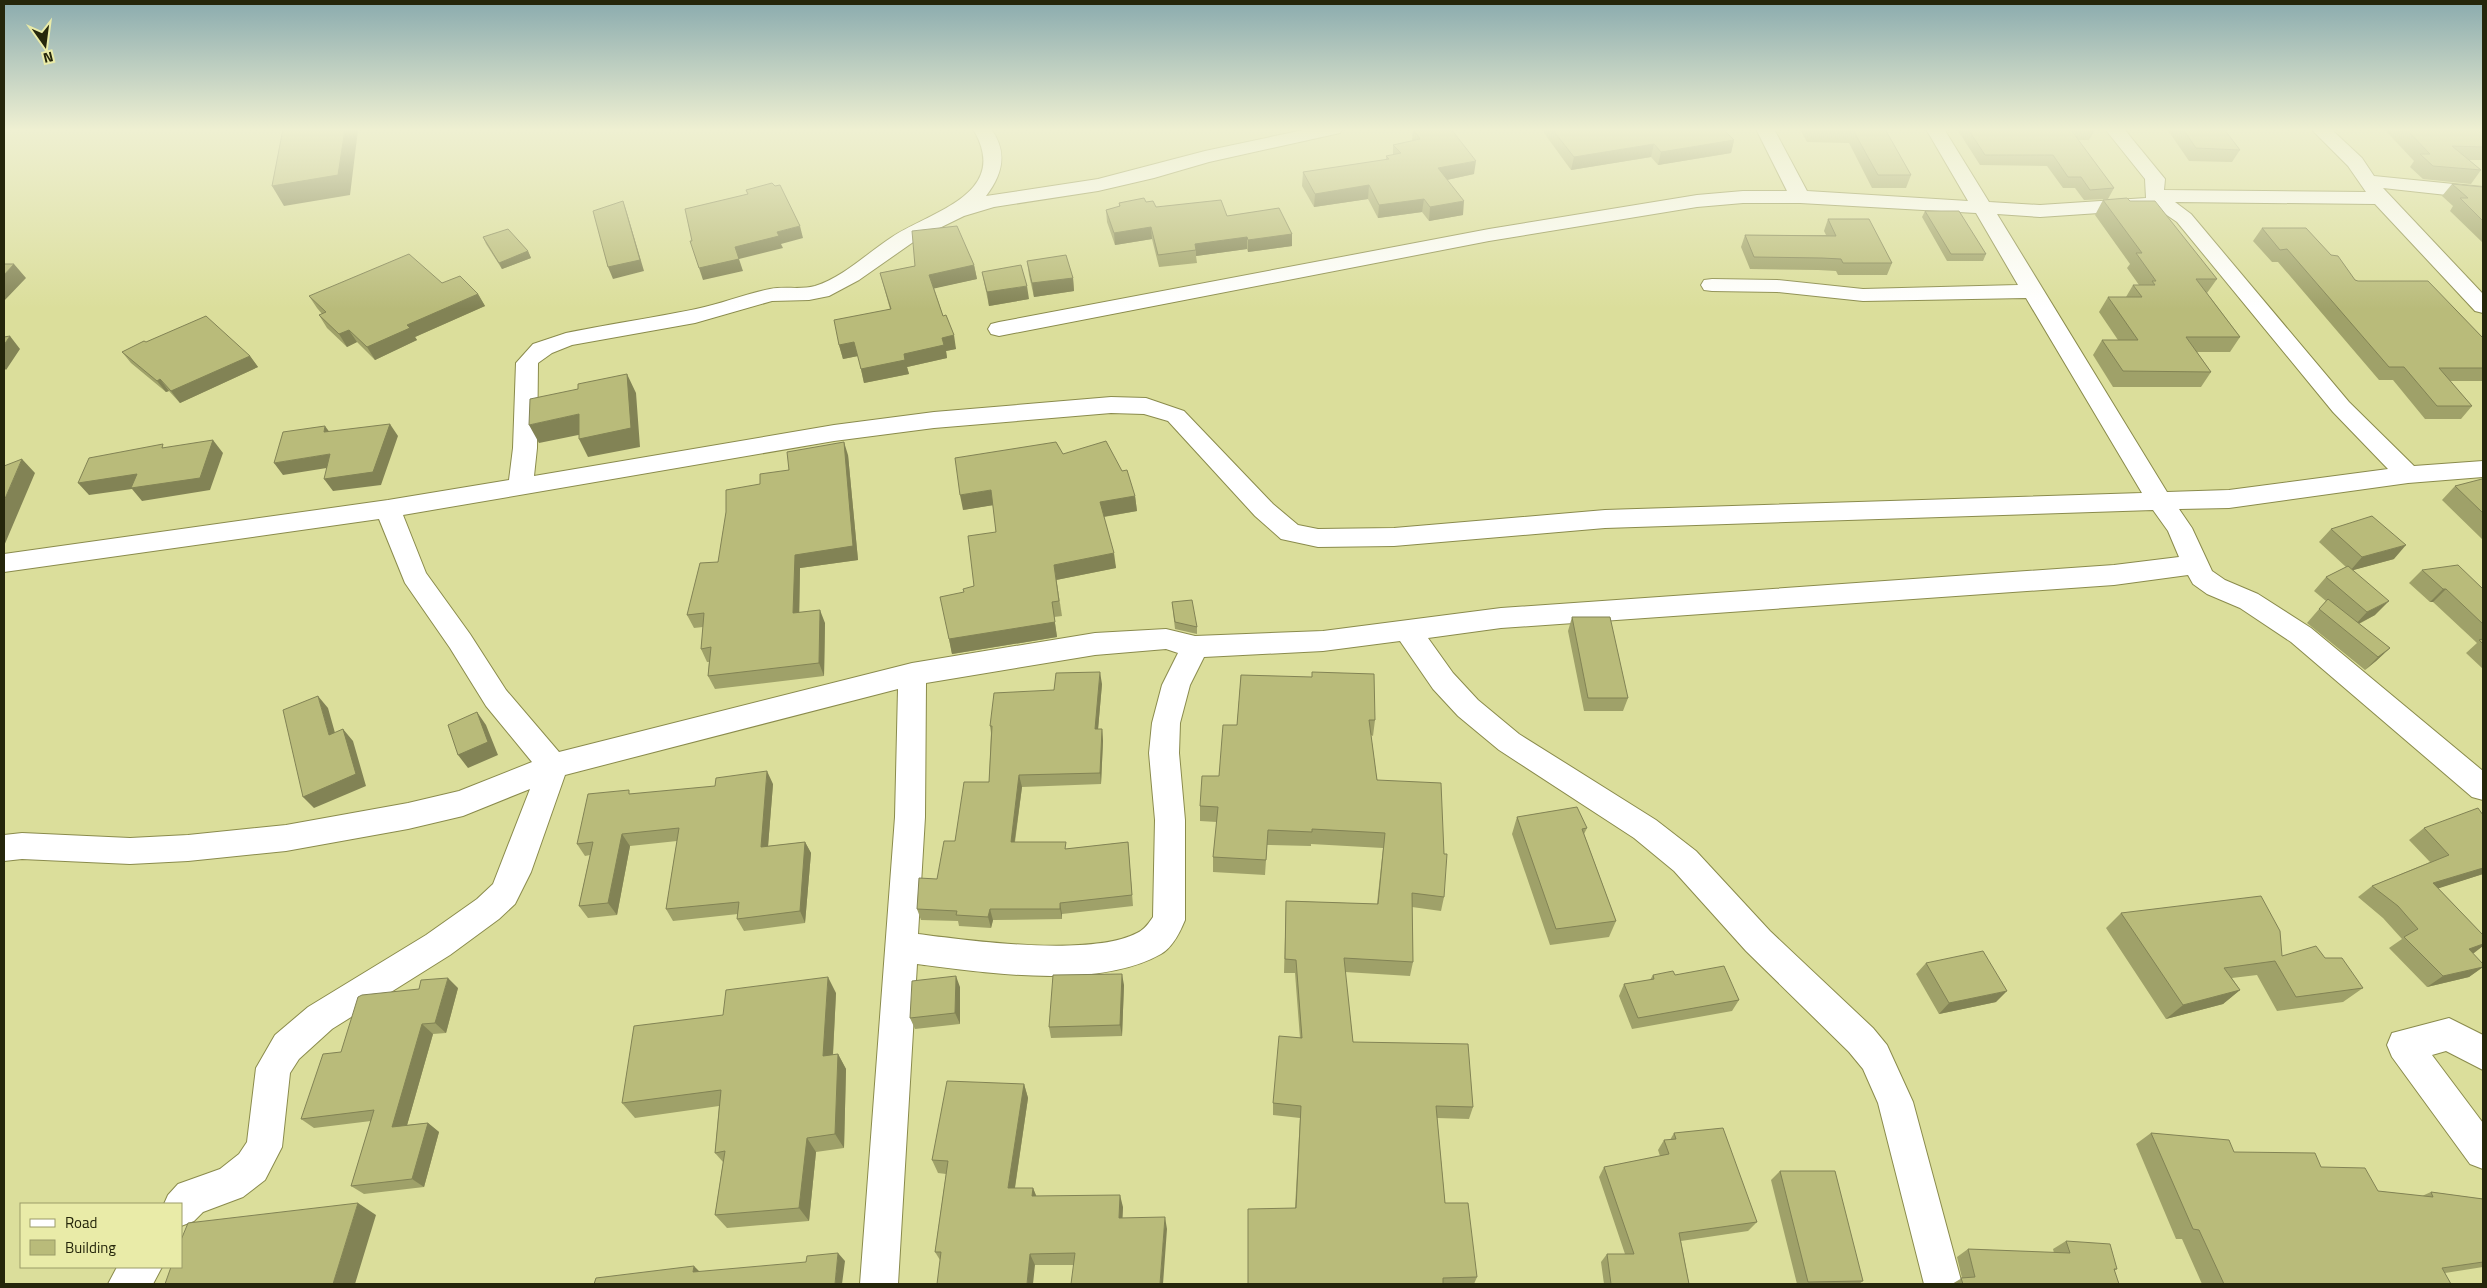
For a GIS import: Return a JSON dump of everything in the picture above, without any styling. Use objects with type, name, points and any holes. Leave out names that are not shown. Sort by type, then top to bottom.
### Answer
[{"type":"street","points":[[962,210],[982,189]]},
{"type":"street","points":[[520,487],[525,448],[527,363],[537,352],[548,345],[581,337],[698,316],[771,296],[821,291],[853,275],[916,230],[962,210],[991,201],[1065,189]]},
{"type":"street","points":[[1796,189],[1800,197]]},
{"type":"street","points":[[1970,189],[2034,291],[2160,502],[2179,528],[2202,577],[2216,587],[2248,600],[2301,635],[2483,788]]},
{"type":"street","points":[[2152,189],[2158,199],[2184,218],[2342,407],[2408,475]]},
{"type":"street","points":[[2375,189],[2380,198],[2483,306]]},
{"type":"street","points":[[2446,189],[2483,193]]},
{"type":"street","points":[[999,328],[1489,235],[1697,200],[1743,197],[1800,197],[2040,211],[2158,199],[2380,198]]},
{"type":"street","points":[[1712,284],[1777,286],[1864,295],[2034,291]]},
{"type":"street","points":[[4,563],[388,509],[834,433],[934,420],[1111,405],[1146,406],[1176,416],[1264,510],[1290,533],[1318,538],[1394,537],[1605,519],[2229,499],[2408,475],[2483,469]]},
{"type":"street","points":[[388,509],[414,576],[460,641],[496,698],[553,766]]},
{"type":"street","points":[[4,848],[22,846],[130,851],[188,848],[286,838],[431,812],[463,803],[553,766],[912,674],[1094,644],[1166,639],[1195,647],[1323,641],[1501,618],[2104,576],[2195,564]]},
{"type":"street","points":[[1407,630],[1443,681],[1468,708],[1509,742],[1645,829],[1685,861],[1758,941],[1861,1040],[1875,1056],[1896,1102],[1943,1284]]},
{"type":"street","points":[[902,947],[1000,959],[1092,958],[1127,952],[1149,943],[1162,931],[1169,920],[1170,820],[1164,753],[1166,723],[1176,685],[1195,647]]},
{"type":"street","points":[[879,1284],[910,816],[912,674]]},
{"type":"street","points":[[182,1207],[191,1197],[230,1184],[252,1167],[264,1147],[273,1068],[287,1047],[320,1018],[438,945],[488,909],[504,894],[515,872],[553,766]]},
{"type":"street","points":[[2483,1053],[2449,1034],[2404,1045],[2457,1118],[2483,1150]]},
{"type":"street","points":[[2483,1159],[2481,1168],[2483,1171]]},
{"type":"street","points":[[127,1284],[142,1268]]},
{"type":"building","points":[[782,189],[800,226],[777,232],[779,236],[735,247],[739,259],[699,268],[690,241],[692,241],[685,209],[748,194],[746,190]]},
{"type":"building","points":[[1312,189],[1344,189],[1315,194]]},
{"type":"building","points":[[1371,189],[1455,189],[1464,201],[1430,207],[1424,199],[1379,205]]},
{"type":"building","points":[[2458,189],[2483,189],[2483,221],[2460,198],[2468,198]]},
{"type":"building","points":[[1144,198],[1146,202],[1153,201],[1156,207],[1221,200],[1227,216],[1279,208],[1292,234],[1248,240],[1247,237],[1195,244],[1196,250],[1158,255],[1151,227],[1114,233],[1106,210],[1120,206],[1119,203]]},
{"type":"building","points":[[2127,198],[2130,201],[2155,201],[2217,279],[2196,279],[2240,337],[2186,337],[2211,372],[2123,371],[2102,340],[2138,340],[2108,297],[2142,297],[2133,285],[2155,285],[2152,281],[2156,281],[2136,253],[2142,253],[2103,200]]},
{"type":"building","points":[[623,201],[640,260],[608,267],[593,211]]},
{"type":"building","points":[[1925,211],[1959,211],[1986,254],[1951,254]]},
{"type":"building","points":[[1828,219],[1869,219],[1892,263],[1843,263],[1841,259],[1754,257],[1745,235],[1836,236]]},
{"type":"building","points":[[957,226],[974,265],[929,275],[943,316],[946,315],[954,335],[942,338],[944,345],[904,354],[905,360],[861,369],[854,342],[839,345],[834,320],[891,309],[880,273],[915,266],[912,231]]},
{"type":"building","points":[[2262,228],[2306,228],[2331,255],[2338,256],[2355,280],[2358,281],[2428,281],[2483,338],[2483,368],[2439,368],[2472,406],[2437,406],[2404,367],[2389,367],[2287,249],[2280,250]]},
{"type":"building","points":[[508,229],[528,251],[499,263],[483,237]]},
{"type":"building","points":[[409,254],[442,283],[460,276],[478,294],[407,325],[410,328],[367,347],[349,330],[339,334],[319,315],[326,312],[309,296]]},
{"type":"building","points":[[1066,255],[1073,278],[1032,283],[1027,261]]},
{"type":"building","points":[[4,264],[14,264],[4,275]]},
{"type":"building","points":[[1021,265],[1027,286],[987,292],[982,272]]},
{"type":"building","points":[[206,316],[250,356],[171,391],[160,379],[157,381],[122,352],[144,341],[146,342]]},
{"type":"building","points":[[10,336],[4,345],[4,337]]},
{"type":"building","points":[[627,374],[631,428],[579,439],[579,414],[529,425],[530,399],[578,389],[578,384]]},
{"type":"building","points":[[390,424],[373,472],[324,479],[330,454],[274,463],[283,432],[325,426],[324,432]]},
{"type":"building","points":[[213,440],[200,478],[131,488],[137,474],[78,483],[89,458],[163,444],[162,448]]},
{"type":"building","points":[[1106,441],[1122,471],[1127,470],[1135,496],[1100,502],[1114,553],[1054,565],[1059,601],[1052,602],[1055,622],[949,639],[940,597],[964,592],[963,589],[974,586],[968,536],[996,532],[991,490],[960,495],[955,458],[1056,442],[1063,454]]},
{"type":"building","points":[[844,442],[853,546],[795,555],[793,613],[820,610],[819,663],[708,676],[711,647],[701,649],[704,613],[687,615],[700,563],[718,562],[726,512],[726,490],[760,484],[760,474],[789,470],[787,452]]},
{"type":"building","points":[[22,459],[4,501],[4,466]]},
{"type":"building","points":[[2483,480],[2483,513],[2455,486]]},
{"type":"building","points":[[2372,516],[2406,545],[2362,557],[2331,529]]},
{"type":"building","points":[[2458,565],[2483,589],[2483,624],[2446,589],[2443,589],[2422,570]]},
{"type":"building","points":[[2348,566],[2389,601],[2367,612],[2326,577]]},
{"type":"building","points":[[2328,599],[2390,648],[2378,657],[2319,609]]},
{"type":"building","points":[[1192,600],[1197,627],[1175,622],[1172,602]]},
{"type":"building","points":[[1572,617],[1610,617],[1628,698],[1588,698]]},
{"type":"building","points":[[1100,672],[1095,729],[1102,729],[1100,773],[1019,775],[1011,842],[1066,842],[1065,849],[1128,842],[1132,895],[1060,903],[1060,909],[990,909],[988,917],[956,915],[957,911],[917,909],[919,878],[937,879],[944,841],[955,841],[964,782],[989,782],[992,726],[990,726],[994,693],[1054,690],[1056,673]]},
{"type":"building","points":[[1312,672],[1374,674],[1375,720],[1369,720],[1377,780],[1441,783],[1444,854],[1447,854],[1444,897],[1412,893],[1413,962],[1344,958],[1353,1042],[1468,1044],[1473,1107],[1436,1106],[1445,1203],[1468,1203],[1477,1277],[1443,1278],[1443,1284],[1248,1284],[1248,1209],[1296,1208],[1301,1106],[1273,1103],[1279,1036],[1302,1038],[1296,960],[1285,959],[1286,901],[1378,904],[1385,833],[1312,829],[1312,832],[1268,830],[1266,860],[1213,857],[1218,807],[1200,806],[1202,776],[1219,776],[1223,725],[1237,725],[1241,675],[1312,677]]},
{"type":"building","points":[[318,696],[329,735],[343,729],[356,774],[303,797],[283,710]]},
{"type":"building","points":[[477,712],[488,742],[458,755],[448,725]]},
{"type":"building","points":[[767,771],[761,847],[805,842],[800,911],[737,919],[739,902],[666,909],[679,828],[622,834],[608,903],[579,906],[593,842],[577,844],[588,794],[629,790],[629,794],[715,786],[716,778]]},
{"type":"building","points":[[1577,807],[1587,828],[1582,829],[1616,921],[1556,929],[1517,817]]},
{"type":"building","points":[[2478,808],[2483,815],[2483,868],[2433,883],[2483,935],[2483,944],[2469,949],[2483,964],[2483,967],[2443,976],[2404,937],[2418,929],[2398,906],[2372,886],[2449,855],[2424,828]]},
{"type":"building","points":[[2261,896],[2280,931],[2282,956],[2316,946],[2325,958],[2342,958],[2363,988],[2296,997],[2275,961],[2224,968],[2240,990],[2183,1005],[2121,913]]},
{"type":"building","points":[[1983,951],[2007,991],[1949,1003],[1926,963]]},
{"type":"building","points":[[1724,966],[1739,1000],[1638,1018],[1624,984],[1654,979],[1653,975],[1673,971],[1675,975]]},
{"type":"building","points":[[1122,974],[1120,1025],[1049,1027],[1053,975]]},
{"type":"building","points":[[956,976],[955,1013],[910,1018],[912,981]]},
{"type":"building","points":[[828,977],[823,1056],[838,1054],[835,1134],[807,1138],[799,1208],[715,1215],[725,1151],[715,1153],[721,1090],[622,1103],[634,1026],[723,1015],[726,990]]},
{"type":"building","points":[[448,978],[435,1023],[422,1024],[392,1127],[428,1123],[412,1179],[351,1186],[374,1110],[301,1119],[323,1054],[341,1052],[358,997],[419,989],[421,980]]},
{"type":"building","points":[[947,1081],[1024,1084],[1008,1188],[1033,1188],[1032,1196],[1120,1195],[1119,1218],[1165,1217],[1160,1284],[1071,1284],[1075,1253],[1030,1254],[1027,1284],[937,1284],[941,1252],[935,1252],[948,1161],[932,1160]]},
{"type":"building","points":[[1723,1128],[1757,1222],[1679,1233],[1689,1284],[1611,1284],[1607,1254],[1634,1254],[1604,1167],[1669,1154],[1664,1140],[1676,1139],[1674,1133]]},
{"type":"building","points":[[2151,1133],[2229,1140],[2234,1152],[2315,1153],[2321,1167],[2365,1168],[2378,1191],[2433,1197],[2431,1192],[2483,1199],[2483,1262],[2442,1268],[2451,1284],[2224,1284],[2199,1230],[2193,1229]]},
{"type":"building","points":[[1780,1171],[1835,1171],[1863,1281],[1808,1282]]},
{"type":"building","points":[[358,1203],[333,1284],[165,1284],[171,1268],[182,1268],[182,1238],[188,1223]]},
{"type":"building","points":[[2066,1241],[2110,1244],[2117,1269],[2114,1269],[2119,1284],[1963,1284],[1961,1278],[1975,1277],[1968,1249],[2070,1253]]},
{"type":"building","points":[[838,1253],[835,1284],[594,1284],[596,1278],[694,1266],[693,1272],[806,1262],[807,1256]]}]
